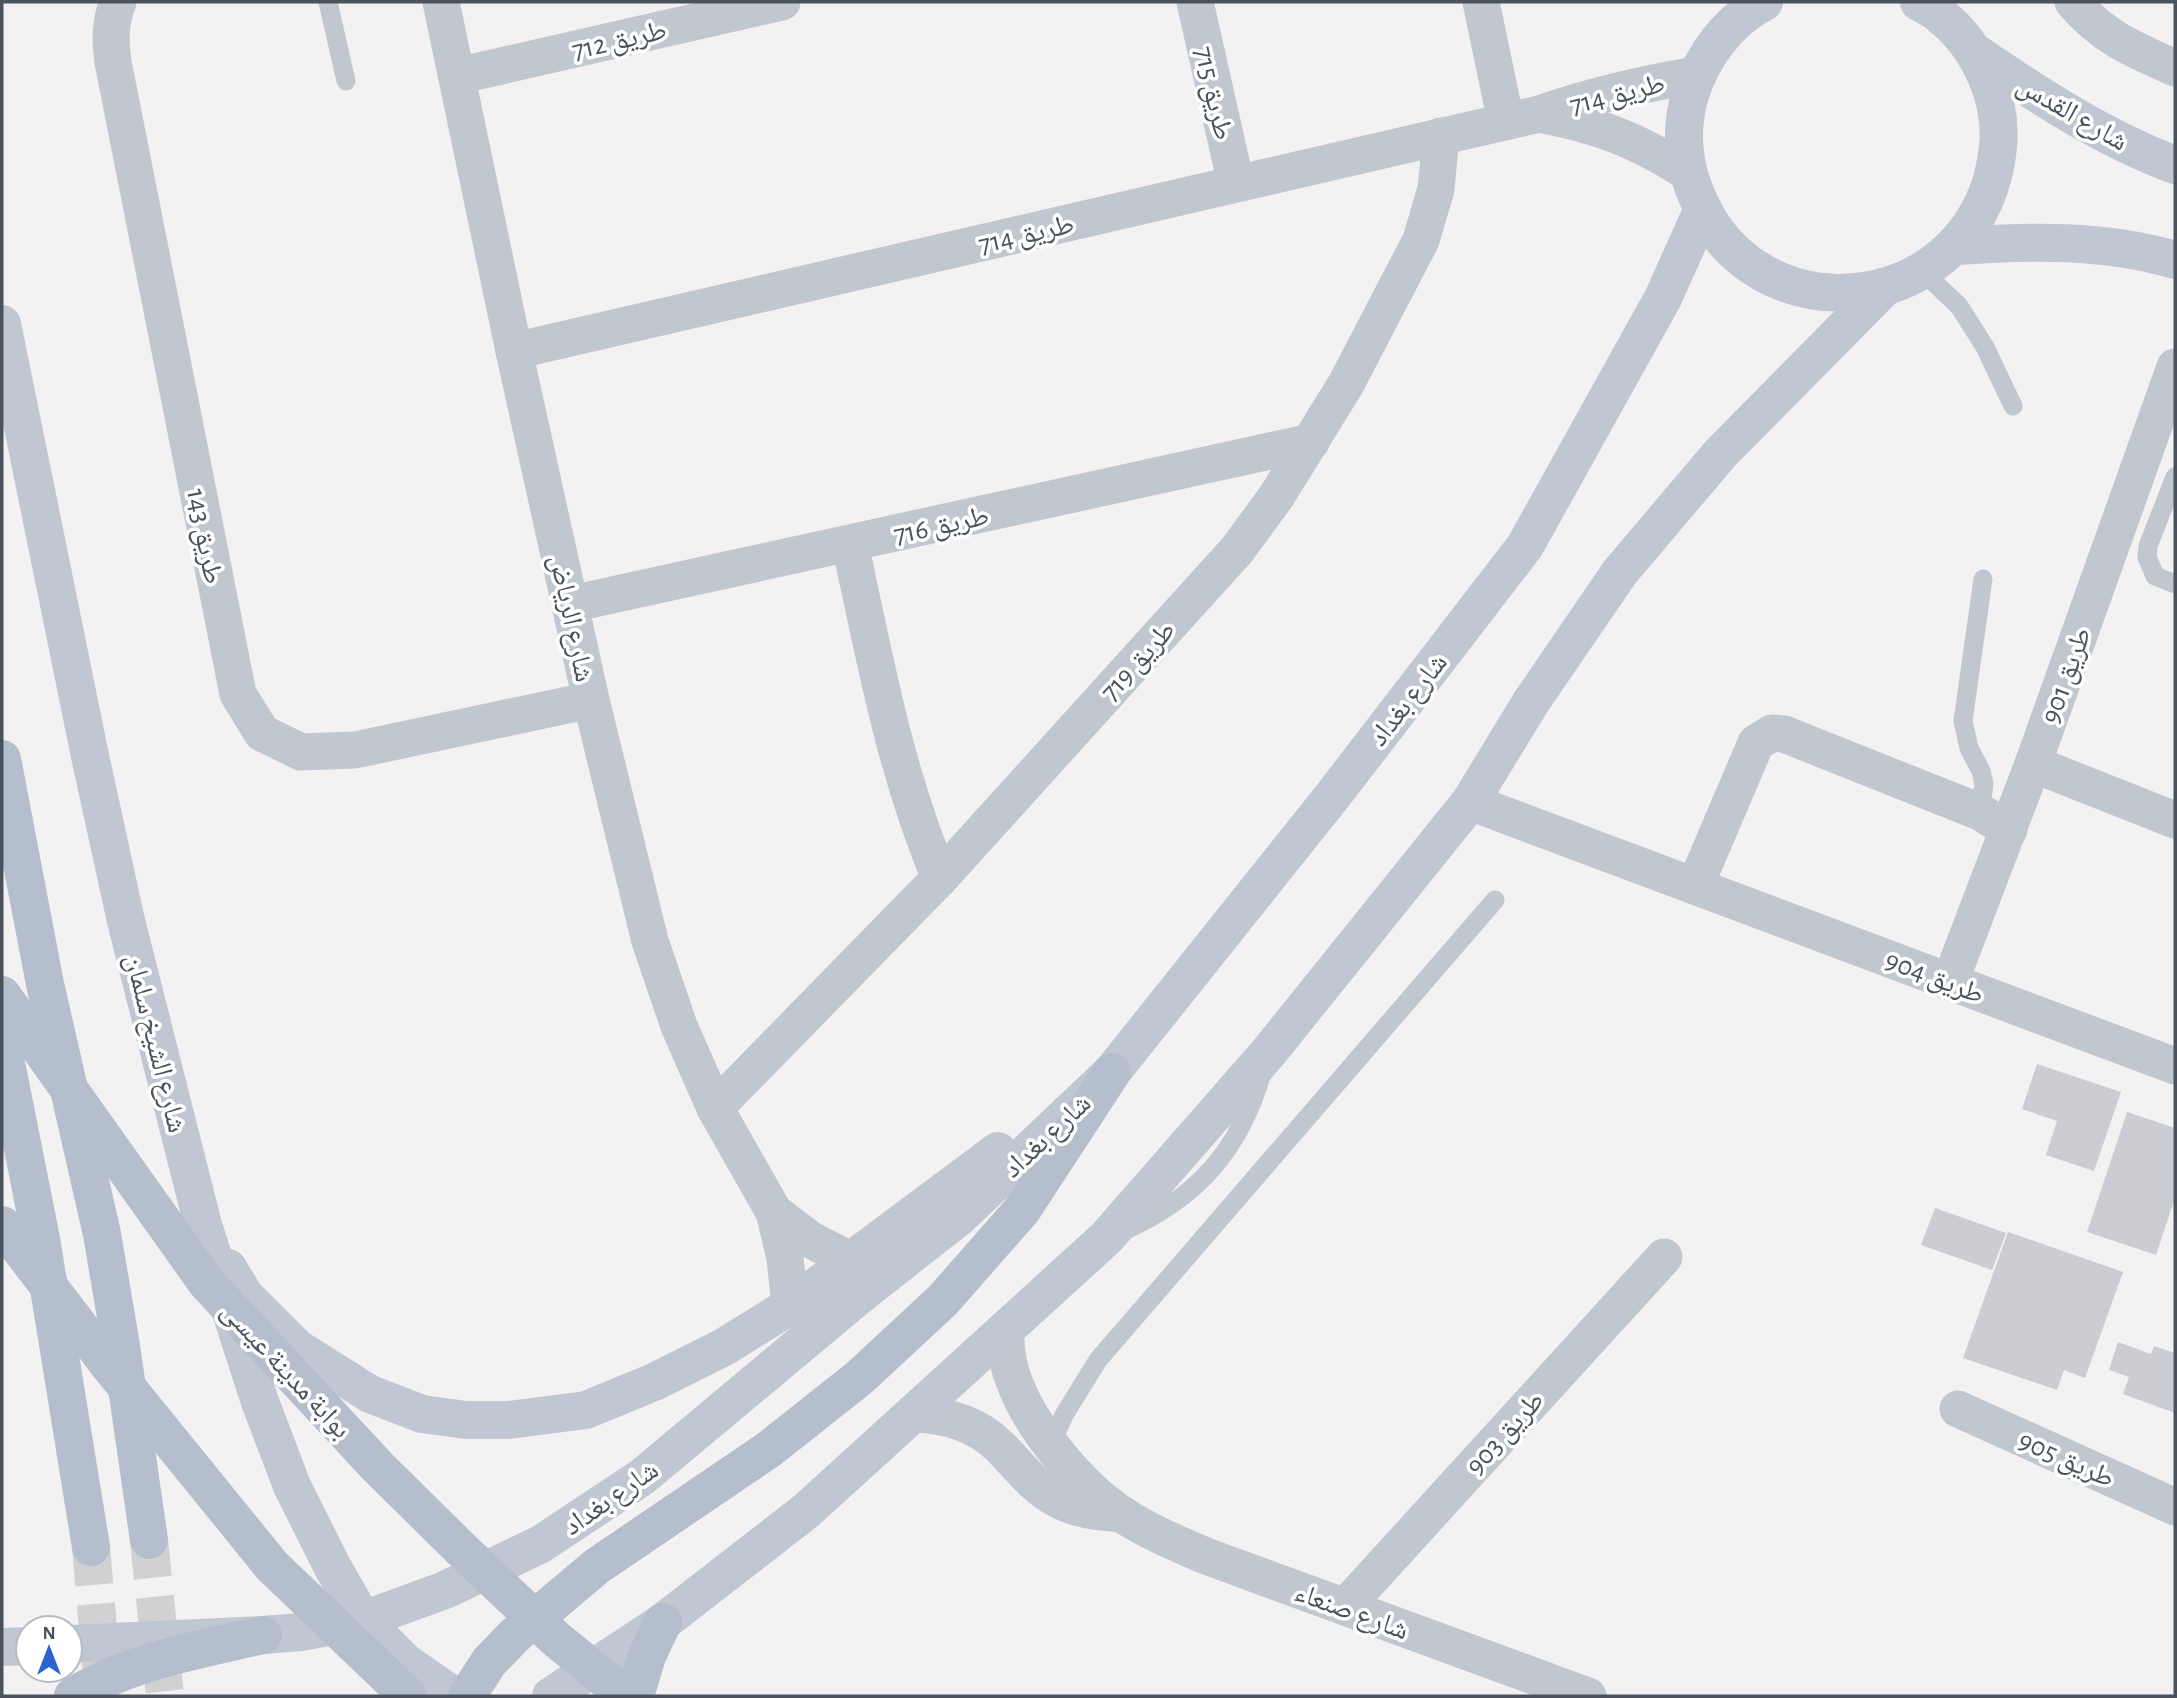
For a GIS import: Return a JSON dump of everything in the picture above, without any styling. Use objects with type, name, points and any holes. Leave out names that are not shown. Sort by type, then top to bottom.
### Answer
[{"type":"main road","points":[[1764,2],[1748,10],[1718,40],[1696,75],[1687,106],[1683,139],[1687,172],[1702,211],[1735,253],[1779,282],[1831,294],[1884,288],[1923,272],[1956,246],[1980,212],[1995,173],[2000,131],[1992,90],[1974,52],[1942,16],[1919,2]]},
{"type":"main road","name":"شارع القدس","points":[[1974,52],[2089,126],[2144,153],[2175,164]]},
{"type":"main road","name":"شارع بغداد","points":[[84,1643],[301,1632],[363,1620],[445,1590],[541,1544],[642,1477],[861,1294],[959,1217],[1112,1072],[1334,794],[1525,546],[1663,298],[1702,211]]},
{"type":"main road","points":[[1956,246],[2028,242],[2086,243],[2141,250],[2175,260]]},
{"type":"main road","points":[[551,1696],[663,1622],[806,1511],[1106,1238],[1268,1053],[1469,802],[1531,702],[1620,572],[1720,454],[1884,288]]},
{"type":"main road","name":"شارع الشيخ سلمان","points":[[2,324],[126,921],[203,1225],[259,1399],[292,1486],[332,1566],[363,1620],[405,1662],[454,1696]]},
{"type":"main road","points":[[2,759],[45,984],[102,1234],[149,1540]]},
{"type":"main road","name":"بوابة مدينة عيسى","points":[[2,995],[206,1282],[377,1466],[450,1539],[556,1639],[626,1696]]},
{"type":"main road","points":[[2,1043],[41,1239],[91,1547]]},
{"type":"main road","points":[[203,1225],[245,1296],[297,1348],[370,1394],[422,1414],[466,1420],[509,1420],[586,1410],[654,1382],[713,1353],[790,1306],[1041,1120],[1112,1072]]},
{"type":"main road","points":[[467,1696],[489,1662],[514,1636],[597,1566],[768,1450],[859,1378],[943,1300],[1022,1210],[1112,1072]]},
{"type":"main road","points":[[2,1225],[116,1374],[272,1566],[408,1696]]},
{"type":"main road","points":[[635,1696],[647,1656],[663,1622]]},
{"type":"main road","points":[[73,1696],[113,1675],[153,1661],[263,1635]]},
{"type":"street","name":"طريق 143","points":[[117,2],[111,22],[113,62],[237,694],[262,733],[301,752],[355,750],[591,700]]},
{"type":"street","name":"شارع الرياض","points":[[441,2],[591,700],[650,941],[679,1026],[715,1108],[774,1212],[785,1258],[790,1306]]},
{"type":"street","name":"طريق 712","points":[[457,76],[734,7],[782,2]]},
{"type":"street","name":"طريق 715","points":[[1195,2],[1236,184]]},
{"type":"street","points":[[1480,2],[1523,118]]},
{"type":"street","points":[[2073,2],[2085,16],[2119,42],[2175,68]]},
{"type":"street","name":"طريق 714","points":[[514,351],[1523,118],[1618,90],[1696,75]]},
{"type":"street","name":"طريق 714","points":[[1523,118],[1578,122],[1617,134],[1653,150],[1687,172]]},
{"type":"street","name":"طريق 719","points":[[715,1108],[940,878],[1237,550],[1276,497],[1346,384],[1421,240],[1436,189],[1441,136]]},
{"type":"street","name":"طريق 901","points":[[1950,982],[1994,821],[2033,764],[2175,367]]},
{"type":"street","name":"طريق 716","points":[[571,604],[1311,442]]},
{"type":"street","points":[[850,544],[892,740],[921,833],[940,878]]},
{"type":"street","points":[[1695,886],[1756,743],[1772,733],[1784,734],[1994,821]]},
{"type":"street","points":[[2033,764],[2175,820]]},
{"type":"street","name":"طريق 904","points":[[1469,802],[2175,1066]]},
{"type":"street","name":"شارع الرياض","points":[[774,1212],[811,1240],[852,1261]]},
{"type":"street","name":"طريق 903","points":[[1345,1607],[1664,1257]]},
{"type":"street","name":"شارع صنعاء","points":[[1004,1330],[1016,1387],[1031,1418],[1072,1470],[1121,1514],[1177,1544],[1588,1696]]},
{"type":"street","name":"طريق 905","points":[[1958,1409],[2175,1507]]},
{"type":"street","name":"شارع صنعاء","points":[[914,1414],[950,1418],[982,1433],[997,1444],[1023,1474],[1058,1500],[1099,1512],[1121,1514]]},
{"type":"lane","points":[[328,2],[346,81]]},
{"type":"lane","points":[[1923,272],[1966,315],[1985,347],[2013,406]]},
{"type":"lane","points":[[2175,477],[2148,546],[2147,557],[2155,576],[2175,584]]},
{"type":"lane","points":[[1983,579],[1963,721],[1969,748],[1982,771],[1994,821]]},
{"type":"lane","points":[[1051,1445],[1064,1415],[1098,1360],[1495,900]]},
{"type":"building","points":[[2037,1064],[2121,1092],[2094,1171],[2046,1155],[2057,1121],[2022,1109]]},
{"type":"building","points":[[2127,1112],[2175,1128],[2175,1198],[2156,1255],[2087,1232]]},
{"type":"building","points":[[1935,1208],[2006,1233],[1992,1270],[1921,1245]]},
{"type":"building","points":[[2008,1232],[2123,1272],[2085,1378],[2064,1370],[2057,1390],[1963,1358]]},
{"type":"building","points":[[2118,1342],[2151,1354],[2154,1346],[2175,1353],[2175,1413],[2123,1394],[2129,1377],[2109,1370]]},
{"type":"tunnel","points":[[149,1540],[165,1696]]},
{"type":"tunnel","points":[[91,1547],[102,1674]]}]
